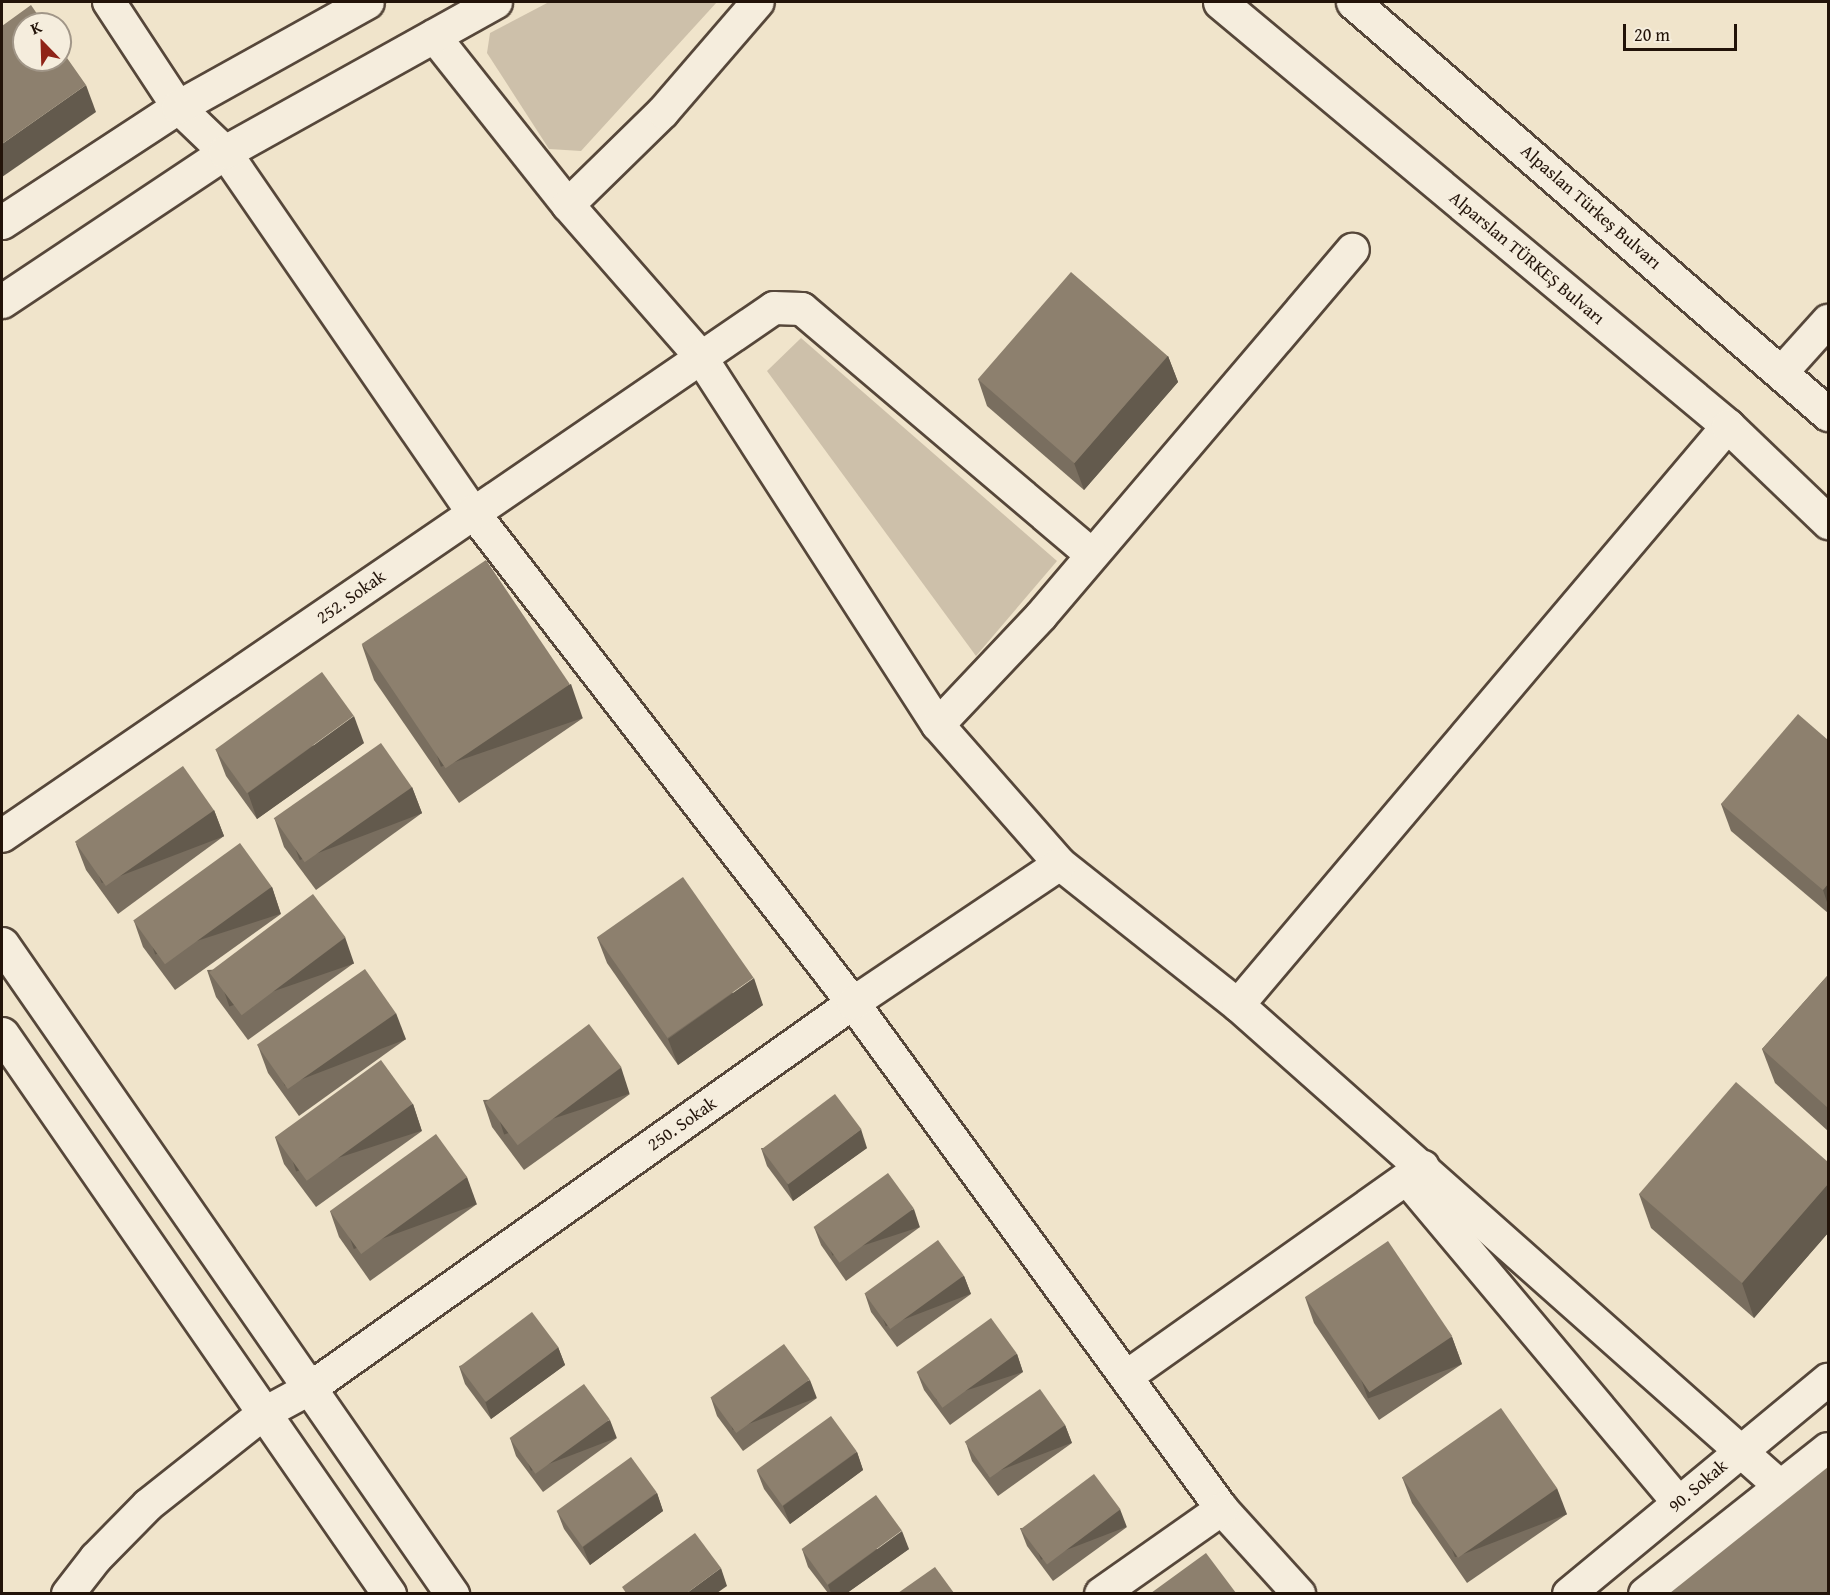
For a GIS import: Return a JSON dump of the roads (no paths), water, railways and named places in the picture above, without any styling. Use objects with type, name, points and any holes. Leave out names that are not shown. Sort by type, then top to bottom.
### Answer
[{"type":"street","points":[[109,2],[177,107],[225,152],[472,511],[853,1003],[1222,1509],[1299,1593]]},
{"type":"street","points":[[2,222],[177,107],[367,2]]},
{"type":"street","points":[[2,301],[225,152],[495,2]]},
{"type":"street","points":[[568,205],[663,112],[758,2]]},
{"type":"street","name":"Alparslan TÜRKEŞ Bulvarı","points":[[1220,2],[1728,426],[1828,522]]},
{"type":"street","name":"Alpaslan Türkeş Bulvarı","points":[[1353,2],[1828,414]]},
{"type":"street","points":[[434,36],[568,205],[700,356],[938,725],[1060,864],[1238,1005],[1415,1173],[1742,1449],[1781,1487]]},
{"type":"street","points":[[938,725],[1041,616],[1353,250]]},
{"type":"street","name":"252. Sokak","points":[[2,836],[123,756],[472,511],[774,308],[802,309],[1092,555]]},
{"type":"street","points":[[1782,372],[1828,321]]},
{"type":"street","points":[[1238,1005],[1728,426]]},
{"type":"street","name":"250. Sokak","points":[[68,1593],[148,1505],[263,1414],[309,1389],[853,1003],[1060,864]]},
{"type":"street","points":[[2,944],[452,1593]]},
{"type":"street","points":[[2,1034],[389,1593]]},
{"type":"street","points":[[1126,1377],[1415,1173]]},
{"type":"street","points":[[1415,1173],[1678,1502]]},
{"type":"street","name":"90. Sokak","points":[[1569,1593],[1828,1380]]},
{"type":"street","points":[[1645,1593],[1828,1449]]},
{"type":"street","points":[[1101,1593],[1222,1509]]}]
